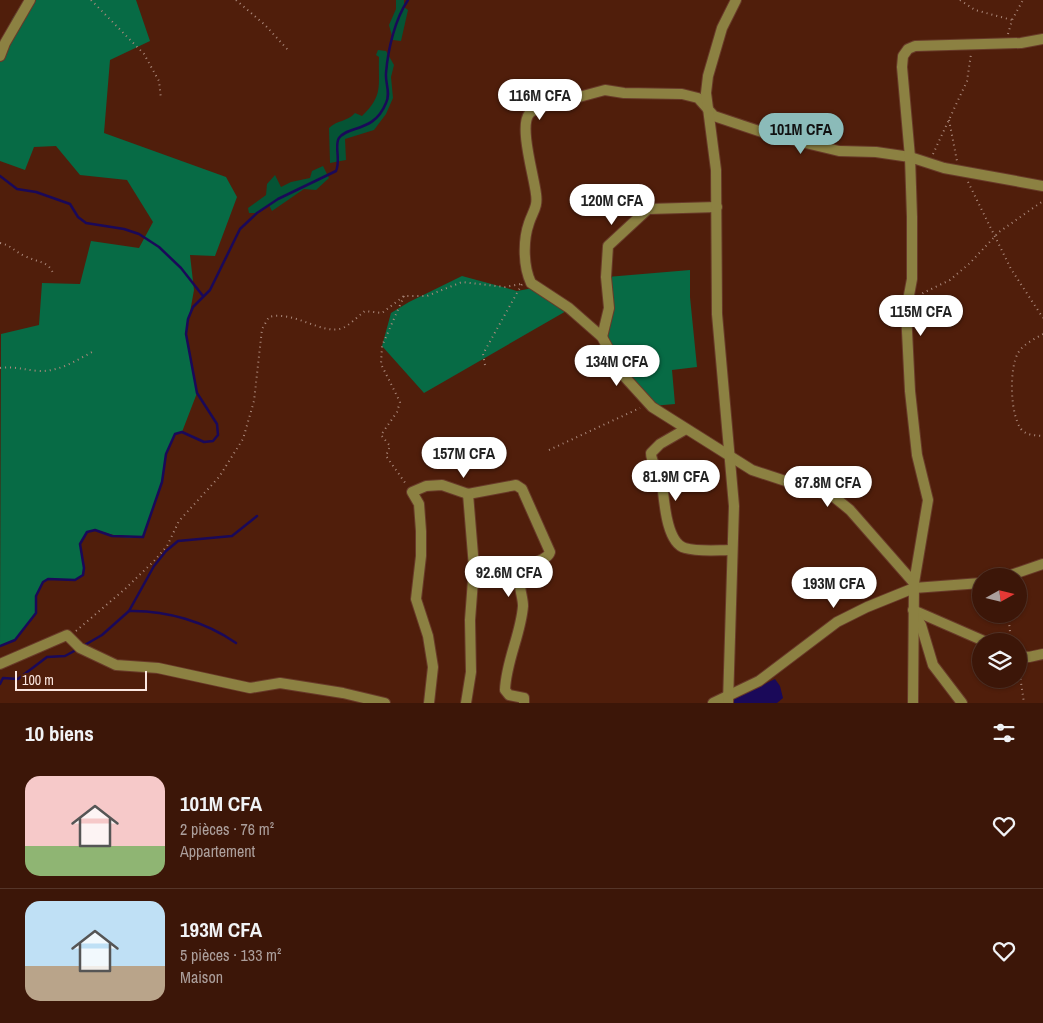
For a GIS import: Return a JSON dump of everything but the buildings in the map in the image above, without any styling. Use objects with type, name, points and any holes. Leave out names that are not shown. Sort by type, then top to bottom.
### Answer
[{"type":"street","points":[[0,56],[4,42],[30,0]]},
{"type":"street","points":[[728,699],[734,506],[717,314],[716,170],[707,110],[708,76],[722,28],[736,0]]},
{"type":"street","points":[[913,703],[914,586],[928,500],[917,455],[910,390],[906,311],[912,279],[910,157],[903,85],[903,56],[908,49],[915,46],[1006,44],[1043,39]]},
{"type":"street","points":[[914,586],[850,510],[834,497],[752,470],[649,404],[622,374],[602,337],[569,308],[526,284],[526,234],[529,221],[536,212],[537,200],[526,141],[526,123],[530,112],[546,105],[610,90],[624,94],[663,93],[691,95],[702,101],[707,110],[722,120],[839,151],[876,152],[910,157],[960,171],[1043,186]]},
{"type":"street","points":[[602,337],[610,308],[606,277],[606,251],[611,242],[648,209],[717,207]]},
{"type":"street","points":[[686,428],[660,444],[651,453],[654,464],[660,474],[662,500],[671,532],[675,542],[687,548],[732,550]]},
{"type":"street","points":[[429,703],[433,667],[428,636],[417,608],[421,531],[419,504],[412,492],[426,486],[442,485],[468,494],[512,485],[520,486],[550,547],[550,555],[528,566],[520,581],[523,607],[505,690],[509,695],[524,698],[524,703]]},
{"type":"street","points":[[466,703],[471,672],[470,620],[474,567],[468,494]]},
{"type":"street","points":[[1028,569],[1043,564]]},
{"type":"street","points":[[713,703],[728,699],[767,676],[837,622],[914,586],[972,583]]},
{"type":"street","points":[[914,614],[972,636]]},
{"type":"street","points":[[914,614],[921,625],[928,654],[936,671],[962,703]]},
{"type":"street","points":[[0,664],[68,635],[80,648],[116,665],[158,668],[242,687],[258,688],[280,683],[344,698],[386,703]]},
{"type":"street","points":[[1027,657],[1043,654]]},
{"type":"path","points":[[91,0],[144,54],[159,81],[161,100]]},
{"type":"path","points":[[236,0],[266,25],[288,50]]},
{"type":"path","points":[[960,0],[975,10],[1012,20]]},
{"type":"path","points":[[1006,44],[1012,20],[1023,0]]},
{"type":"path","points":[[929,163],[967,81],[972,45]]},
{"type":"path","points":[[949,120],[953,148],[960,171],[970,185],[1011,269],[1043,318]]},
{"type":"path","points":[[914,306],[924,293],[950,280],[994,237],[1043,201]]},
{"type":"path","points":[[0,243],[10,245],[24,256],[50,266],[54,275]]},
{"type":"path","points":[[68,635],[81,628],[154,561],[167,546],[179,521],[219,477],[243,439],[252,414],[262,329],[269,317],[282,316],[303,320],[326,328],[341,329],[366,311],[382,313],[404,296],[427,296],[470,281],[496,287],[526,284]]},
{"type":"path","points":[[485,365],[483,354],[526,284]]},
{"type":"path","points":[[404,296],[382,346],[381,364],[400,402],[397,412],[381,437],[390,446],[386,456],[412,492]]},
{"type":"path","points":[[1043,334],[1028,342],[1018,352],[1011,376],[1016,417],[1021,428],[1029,435],[1043,436]]},
{"type":"path","points":[[0,368],[10,366],[40,371],[58,369],[94,351]]},
{"type":"path","points":[[549,450],[649,404]]},
{"type":"path","points":[[1022,688],[1024,703]]},
{"type":"green space","points":[[24,0],[136,0],[150,41],[110,60],[104,133],[226,177],[237,197],[215,256],[190,255],[194,290],[186,334],[197,393],[182,432],[175,434],[166,454],[162,482],[143,537],[123,537],[95,530],[87,532],[80,544],[84,568],[83,575],[75,580],[48,579],[43,582],[36,596],[36,613],[15,640],[0,646],[1,334],[39,325],[42,283],[80,284],[91,241],[139,248],[153,222],[127,180],[80,175],[56,146],[34,147],[25,170],[0,161],[0,51],[12,19]]},
{"type":"green space","points":[[396,0],[404,0],[404,7],[408,10],[401,41],[393,40],[389,25],[396,9]]},
{"type":"green space","points":[[378,50],[386,51],[394,65],[391,77],[393,98],[386,114],[374,130],[345,139],[346,160],[330,163],[329,128],[355,113],[362,116],[377,96],[379,57],[376,55]]},
{"type":"green space","points":[[323,166],[329,178],[316,190],[304,189],[272,211],[269,205],[257,213],[249,213],[248,208],[266,195],[267,184],[275,175],[281,187],[291,182],[310,178],[312,171]]},
{"type":"green space","points":[[690,270],[690,297],[697,367],[672,370],[675,404],[652,406],[623,374],[604,342],[607,277]]},
{"type":"green space","points":[[462,276],[517,291],[533,288],[568,310],[424,393],[382,346],[391,313]]},
{"type":"shaded area","points":[[775,679],[780,686],[783,698],[777,703],[733,703],[733,699]]},
{"type":"waterway","points":[[0,646],[15,640],[36,613],[36,596],[43,582],[48,579],[75,580],[83,575],[84,568],[80,544],[87,532],[95,530],[112,536],[143,537],[162,482],[166,454],[175,434],[182,432],[204,442],[213,441],[218,435],[217,424],[197,393],[186,334],[188,319],[193,307],[210,290],[240,229],[257,213],[278,199],[336,171],[339,138],[348,131],[368,124],[381,113],[388,96],[386,73],[390,44],[399,16],[408,0]]},
{"type":"waterway","points":[[0,176],[17,189],[36,192],[70,204],[78,217],[86,223],[124,229],[139,234],[159,247],[181,268],[203,296]]},
{"type":"waterway","points":[[129,611],[154,566],[166,551],[178,541],[232,536],[257,516]]},
{"type":"waterway","points":[[83,646],[102,635],[129,611],[171,615],[199,623],[236,643]]},
{"type":"waterway","points":[[0,684],[3,678],[18,679],[47,657],[65,656],[76,650]]}]
